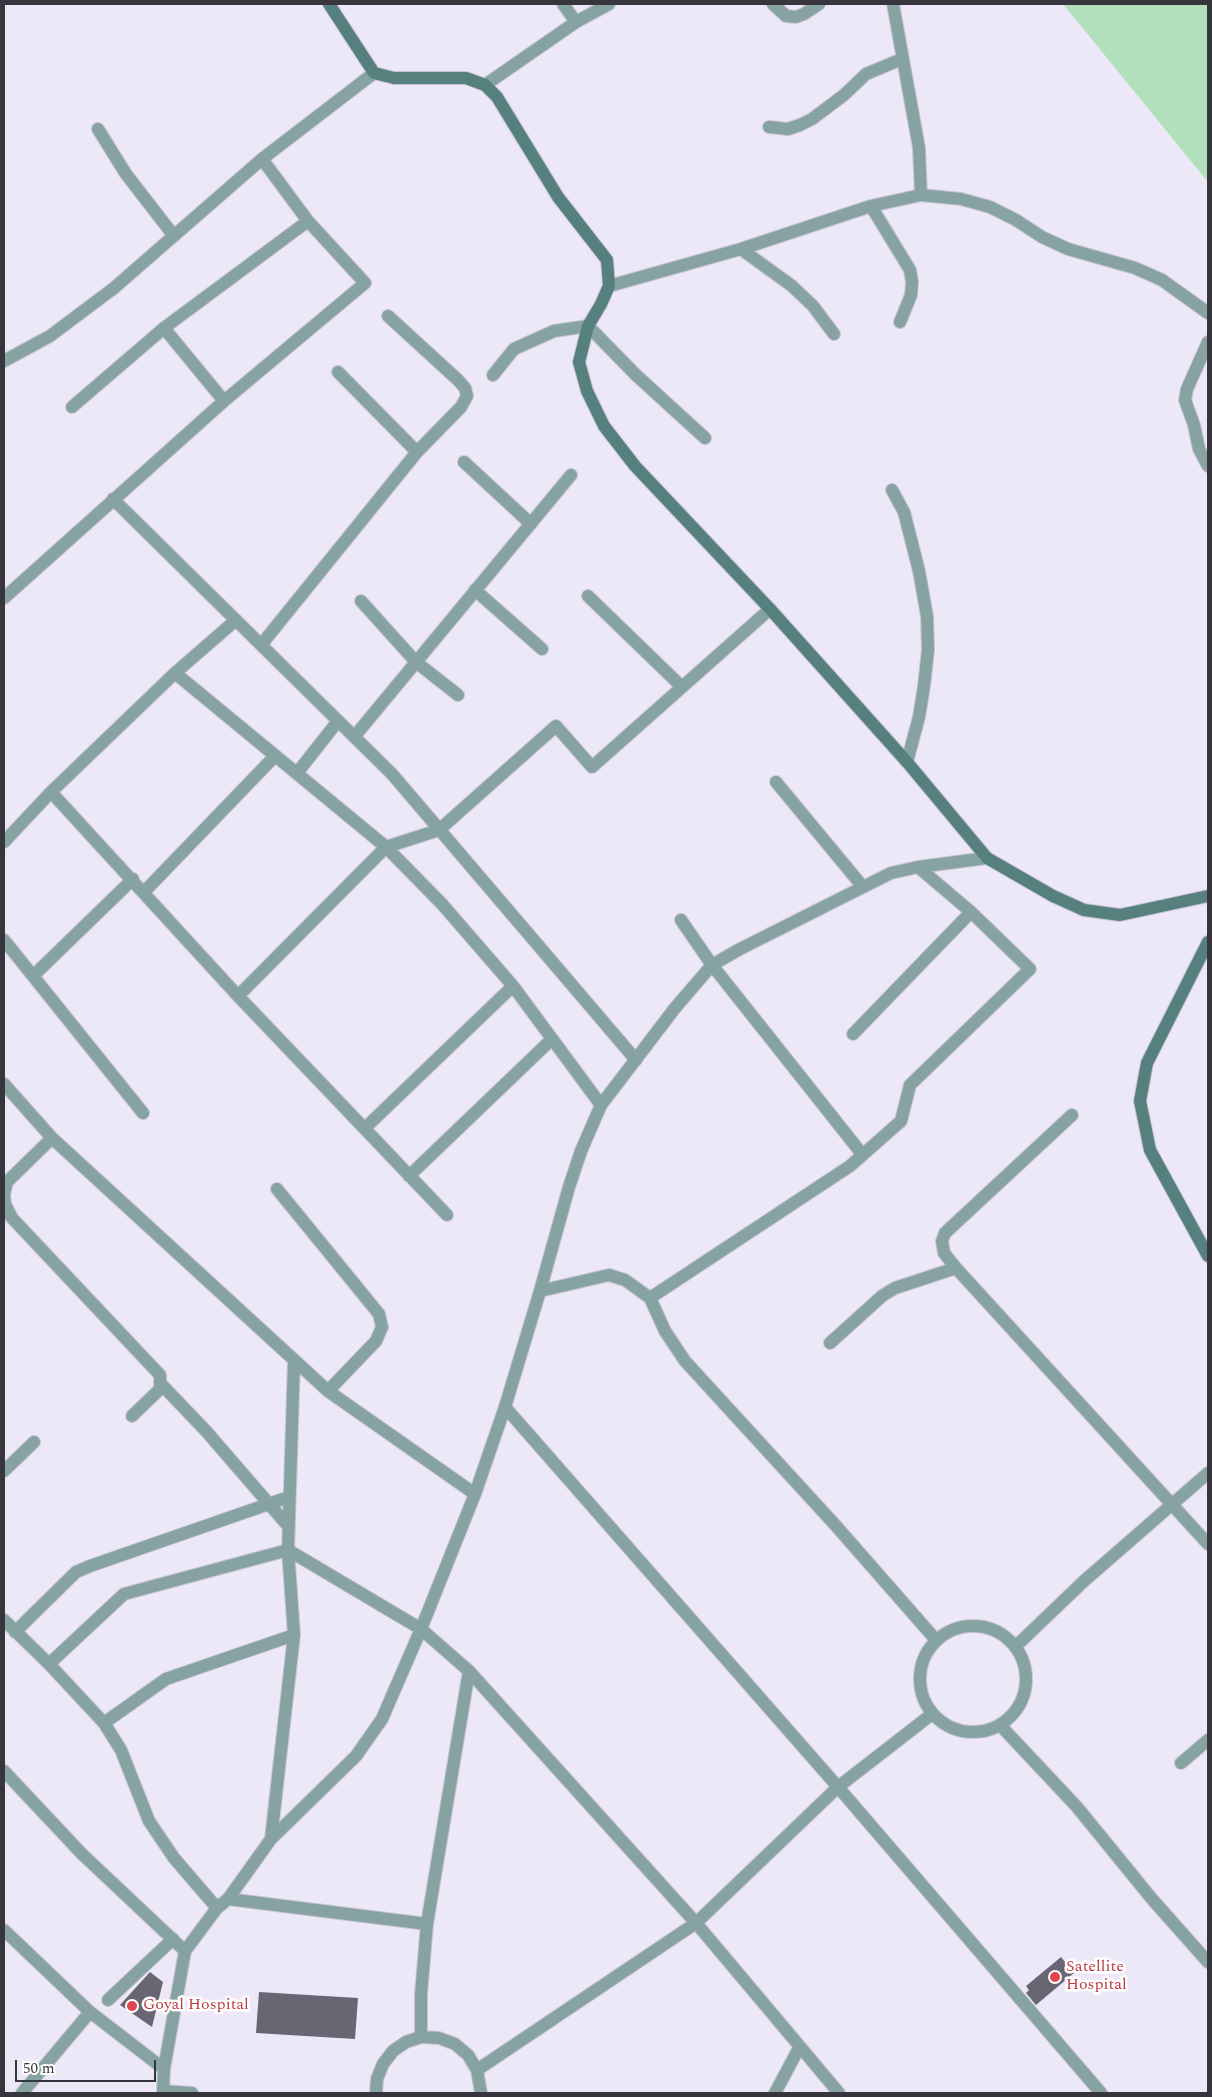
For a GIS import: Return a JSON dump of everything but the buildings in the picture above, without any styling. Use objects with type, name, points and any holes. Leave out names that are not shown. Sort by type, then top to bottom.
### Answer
[{"type":"street","points":[[329,4],[374,73],[394,78],[466,78],[485,85],[497,97],[558,197],[607,260],[609,286],[602,304],[588,326],[579,362],[587,391],[604,426],[634,466],[770,609],[907,762],[987,858],[1054,896],[1084,910],[1120,916],[1208,896]]},
{"type":"street","points":[[563,4],[576,22]]},
{"type":"street","points":[[485,85],[576,22],[610,4]]},
{"type":"street","points":[[773,4],[786,16],[796,17],[819,4]]},
{"type":"street","points":[[893,4],[919,148],[921,195]]},
{"type":"street","points":[[769,127],[788,129],[812,119],[866,74],[902,59]]},
{"type":"street","points":[[4,361],[50,336],[114,288],[262,159],[374,73]]},
{"type":"street","points":[[98,129],[126,174],[174,236]]},
{"type":"street","points":[[5,594],[224,401],[365,283],[308,221],[262,159]]},
{"type":"street","points":[[609,286],[741,249],[871,206],[921,195],[961,199],[990,207],[1016,220],[1042,237],[1068,249],[1135,268],[1162,280],[1208,313]]},
{"type":"street","points":[[871,206],[910,270],[912,282],[911,295],[900,322]]},
{"type":"street","points":[[72,407],[164,328],[308,221]]},
{"type":"street","points":[[741,249],[792,286],[813,306],[834,334]]},
{"type":"street","points":[[261,645],[417,452],[461,407],[467,396],[465,388],[458,380],[388,316]]},
{"type":"street","points":[[493,375],[514,348],[554,331],[588,326]]},
{"type":"street","points":[[588,326],[636,375],[705,438]]},
{"type":"street","points":[[164,328],[224,401]]},
{"type":"street","points":[[1208,342],[1187,389],[1185,400],[1194,425],[1199,449],[1208,466]]},
{"type":"street","points":[[338,372],[417,452]]},
{"type":"street","points":[[464,462],[530,524]]},
{"type":"street","points":[[354,737],[571,475]]},
{"type":"street","points":[[892,490],[904,512],[919,571],[927,625],[928,650],[924,686],[919,717],[907,762]]},
{"type":"street","points":[[113,499],[392,774],[636,1060]]},
{"type":"street","points":[[475,590],[542,649]]},
{"type":"street","points":[[588,596],[682,688]]},
{"type":"street","points":[[361,601],[416,662],[458,695]]},
{"type":"street","points":[[238,996],[386,847],[439,830],[556,726],[592,767],[770,609]]},
{"type":"street","points":[[4,842],[51,792],[175,673],[236,620]]},
{"type":"street","points":[[175,673],[386,847],[442,904],[513,986],[601,1105]]},
{"type":"street","points":[[297,773],[338,721]]},
{"type":"street","points":[[144,892],[275,756]]},
{"type":"street","points":[[776,782],[863,887]]},
{"type":"street","points":[[51,792],[133,879],[238,996],[447,1215]]},
{"type":"street","points":[[192,2093],[163,2092],[164,2069],[185,1951],[216,1908],[228,1900],[271,1839],[356,1756],[382,1719],[421,1629],[475,1494],[505,1407],[574,1169],[601,1105],[675,1008],[712,965],[891,873],[918,867],[987,858]]},
{"type":"street","points":[[650,1298],[850,1166],[900,1121],[910,1085],[1030,969],[971,912],[918,867]]},
{"type":"street","points":[[33,976],[133,879]]},
{"type":"street","points":[[852,1034],[971,912]]},
{"type":"street","points":[[681,920],[712,965],[862,1154]]},
{"type":"street","points":[[4,940],[143,1113]]},
{"type":"street","points":[[1208,942],[1147,1062],[1140,1101],[1150,1150],[1208,1256]]},
{"type":"street","points":[[365,1128],[513,986]]},
{"type":"street","points":[[409,1176],[552,1039]]},
{"type":"street","points":[[4,1084],[52,1138],[328,1391],[475,1494]]},
{"type":"street","points":[[1072,1115],[946,1234],[942,1241],[944,1253],[1208,1544]]},
{"type":"street","points":[[52,1138],[7,1182],[4,1194],[5,1204],[12,1218],[160,1375],[161,1384],[156,1394],[132,1416]]},
{"type":"street","points":[[277,1189],[379,1314],[382,1327],[376,1341],[328,1391]]},
{"type":"street","points":[[830,1343],[888,1292],[956,1268]]},
{"type":"street","points":[[540,1291],[609,1275],[625,1280],[650,1298],[665,1331],[685,1361],[837,1527],[936,1640]]},
{"type":"street","points":[[271,1839],[294,1636],[288,1527],[294,1361]]},
{"type":"street","points":[[161,1384],[206,1431],[288,1527]]},
{"type":"street","points":[[505,1407],[838,1787],[1101,2093]]},
{"type":"street","points":[[4,1471],[34,1442]]},
{"type":"street","points":[[1015,1647],[1171,1504],[1208,1473]]},
{"type":"street","points":[[15,1632],[76,1572],[289,1496]]},
{"type":"street","points":[[49,1664],[124,1594],[288,1550],[421,1629],[469,1671],[696,1923],[799,2048],[839,2093]]},
{"type":"street","points":[[4,1620],[49,1664],[104,1723],[121,1750],[149,1821],[174,1858],[216,1908]]},
{"type":"street","points":[[968,1626],[986,1628],[1002,1635],[1015,1647],[1023,1663],[1026,1680],[1022,1698],[1013,1713],[1000,1724],[986,1730],[971,1732],[957,1730],[932,1714],[924,1700],[920,1676],[926,1653],[936,1640],[951,1630],[968,1626]]},
{"type":"street","points":[[104,1723],[166,1680],[294,1636]]},
{"type":"street","points":[[421,2037],[421,1994],[427,1924],[469,1671]]},
{"type":"street","points":[[477,2070],[696,1923],[838,1787],[932,1714]]},
{"type":"street","points":[[1000,1724],[1077,1807],[1152,1899],[1208,1962]]},
{"type":"street","points":[[1181,1763],[1208,1740]]},
{"type":"street","points":[[4,1771],[82,1854],[185,1951]]},
{"type":"street","points":[[228,1900],[427,1924]]},
{"type":"street","points":[[4,1930],[90,2012],[164,2069]]},
{"type":"street","points":[[108,2000],[173,1939]]},
{"type":"street","points":[[22,2093],[90,2012]]},
{"type":"street","points":[[376,2093],[377,2079],[383,2064],[393,2051],[406,2042],[421,2037],[439,2038],[455,2044],[468,2055],[477,2070],[481,2093]]},
{"type":"street","points":[[775,2093],[799,2048]]},
{"type":"green space","points":[[1063,4],[1208,4],[1208,182]]},
{"type":"place","name":"Satellite Hospital","points":[[1055,1977]]},
{"type":"place","name":"Goyal Hospital","points":[[132,2006]]}]
